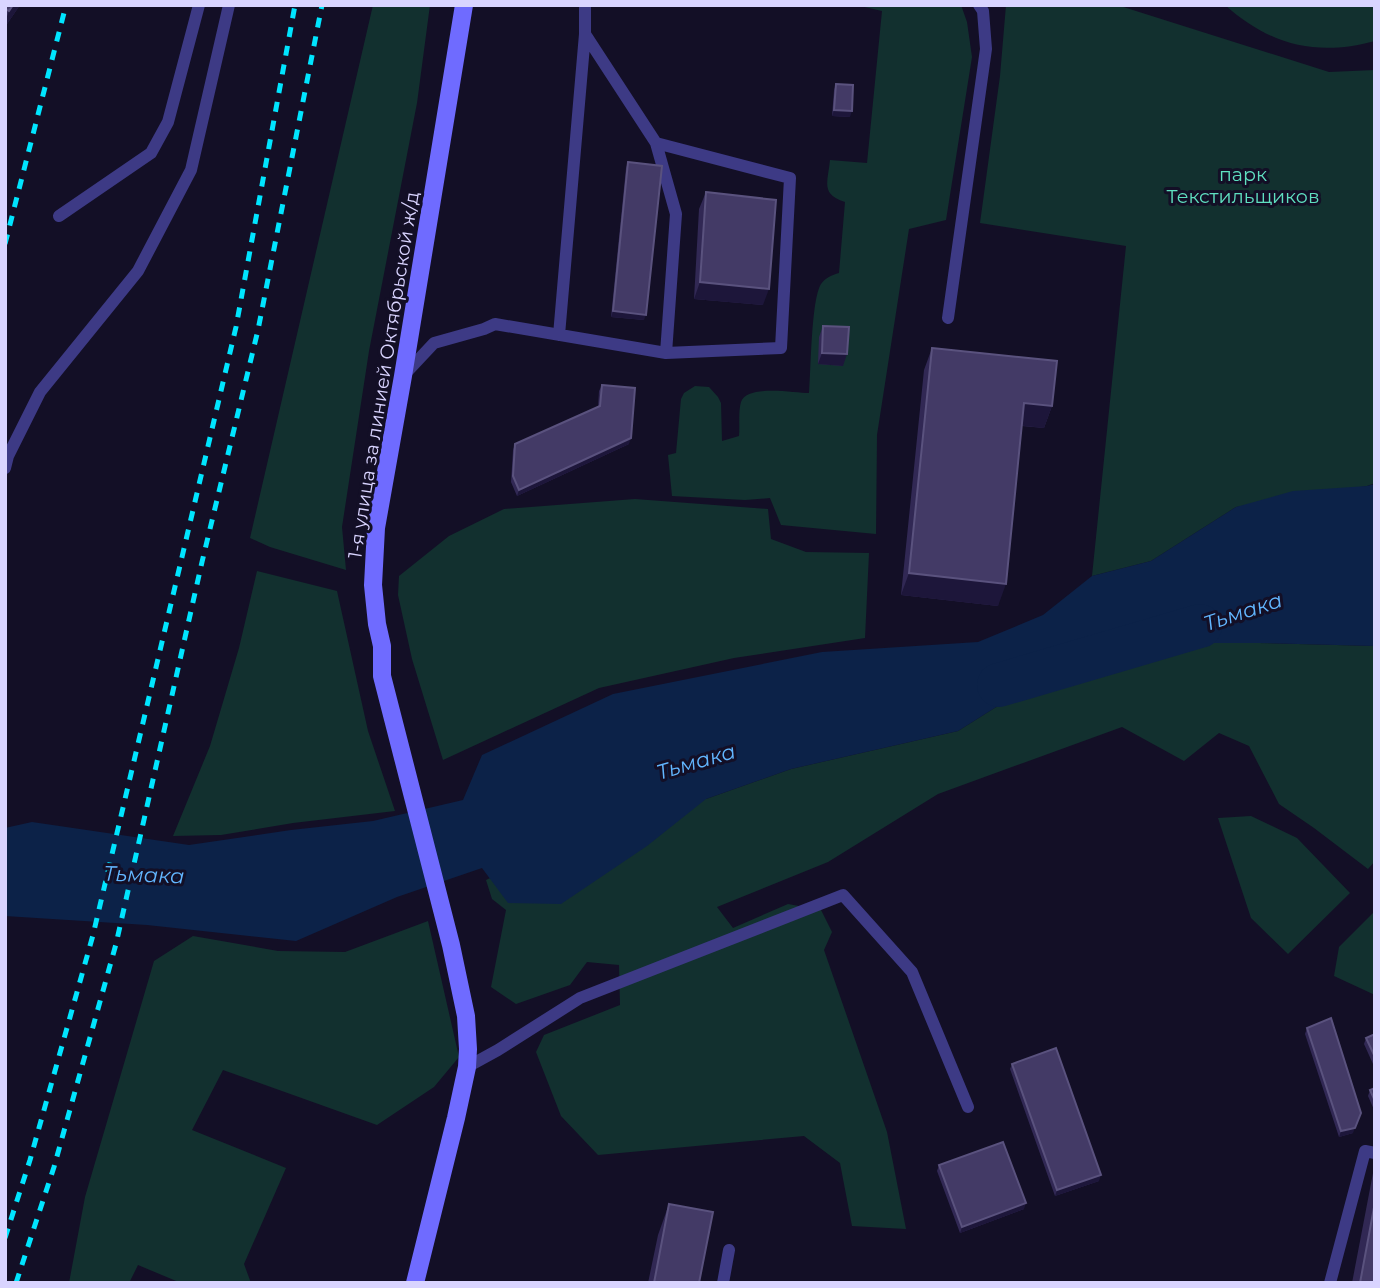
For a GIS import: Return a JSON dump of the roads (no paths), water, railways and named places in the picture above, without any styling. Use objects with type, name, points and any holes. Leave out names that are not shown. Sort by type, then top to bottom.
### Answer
[{"type":"main road","name":"1-я улица за линией Октябрьской ж/д","points":[[415,1283],[445,1166],[467,1067],[468,1049],[466,1016],[450,945],[382,676],[382,646],[374,606],[374,557],[378,516],[464,5]]},
{"type":"lane","points":[[60,216],[151,153],[168,122],[199,5]]},
{"type":"lane","points":[[6,460],[40,392],[138,271],[191,170],[229,5]]},
{"type":"lane","points":[[559,335],[586,5]]},
{"type":"lane","points":[[948,318],[986,49],[983,11],[979,5]]},
{"type":"lane","points":[[585,34],[656,143],[676,214],[666,353]]},
{"type":"lane","points":[[403,376],[434,343],[495,324],[666,353],[781,348],[790,178],[656,143]]},
{"type":"lane","points":[[467,1067],[580,998],[843,895],[912,972],[968,1107]]},
{"type":"lane","points":[[1330,1283],[1365,1151],[1375,1153]]},
{"type":"lane","points":[[723,1283],[729,1250]]},
{"type":"water","points":[[1375,484],[1375,646],[1144,643],[1061,666],[958,731],[791,769],[706,799],[647,846],[561,904],[508,903],[482,868],[397,897],[296,941],[147,925],[5,916],[5,828],[32,822],[189,845],[373,821],[463,800],[482,755],[613,694],[822,652],[978,642],[1043,615],[1092,576],[1151,561],[1236,507],[1293,491]]},
{"type":"waterway","name":"Тьмака","points":[[999,685],[1200,626]]},
{"type":"railway","points":[[5,244],[66,5]]},
{"type":"railway","points":[[5,1238],[30,1160],[93,935],[182,557],[236,327],[295,5]]},
{"type":"railway","points":[[16,1283],[54,1167],[116,944],[202,562],[258,330],[322,5]]},
{"type":"park label","name":"парк Текстильщиков","points":[[1243,185]]}]
